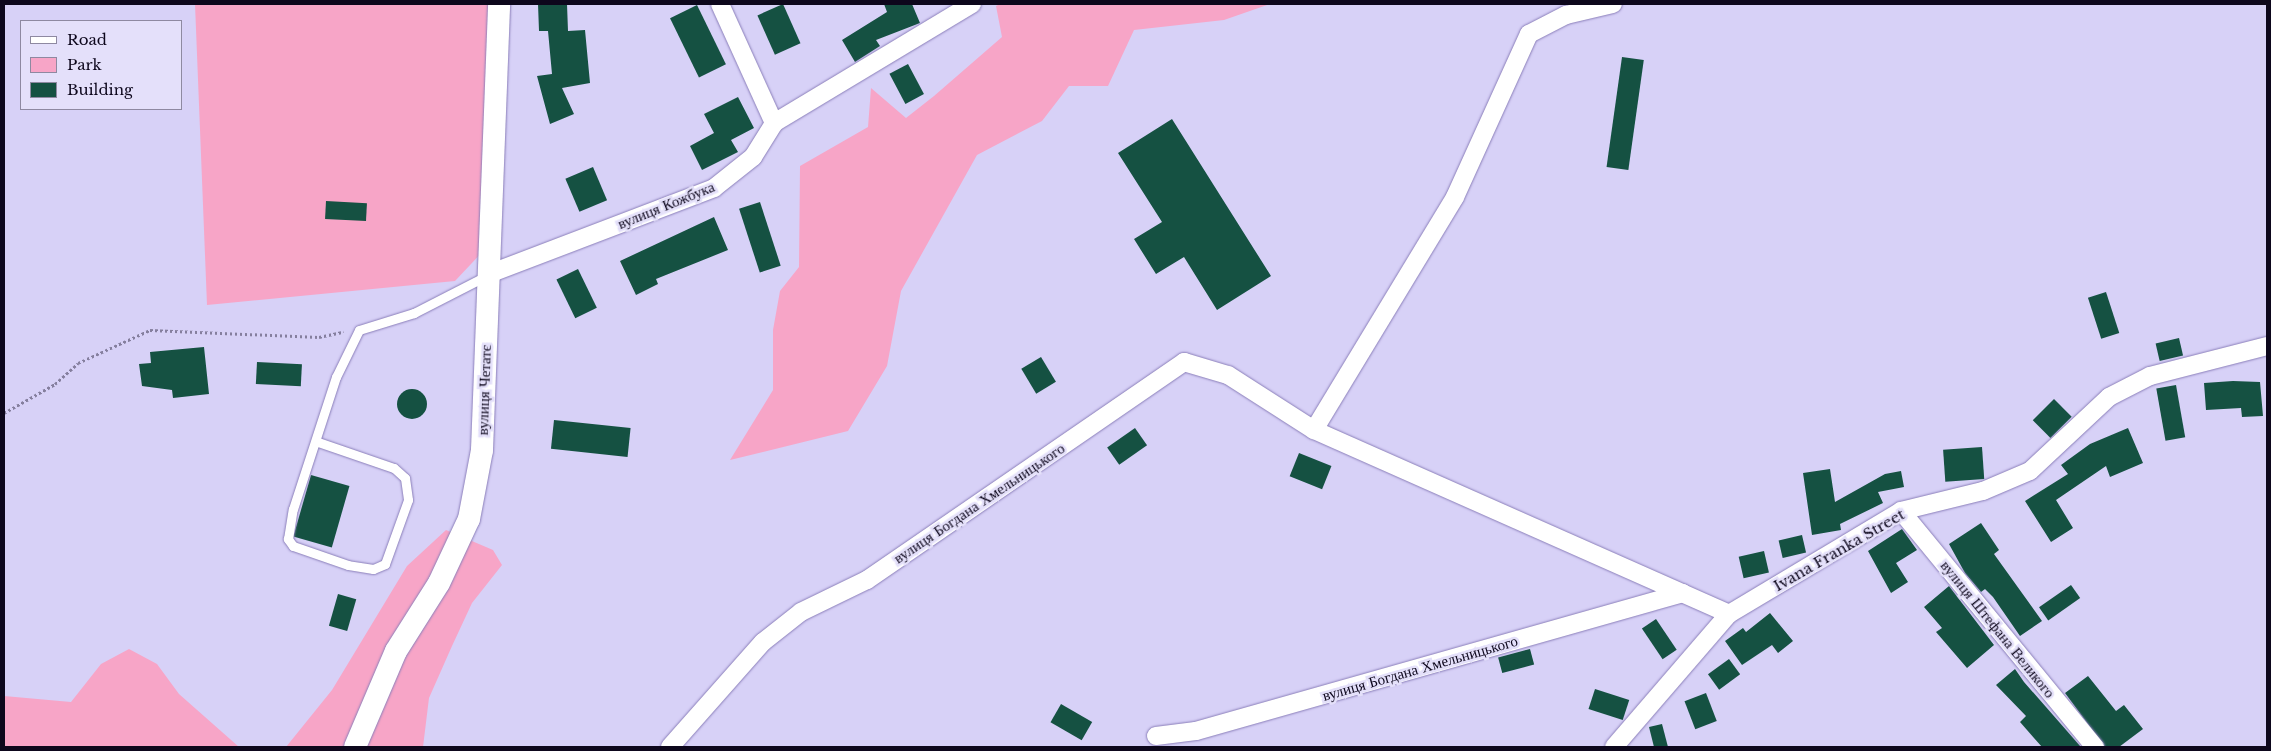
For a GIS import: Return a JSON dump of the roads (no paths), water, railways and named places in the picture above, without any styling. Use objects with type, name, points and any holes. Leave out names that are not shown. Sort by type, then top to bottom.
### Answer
[{"type":"street","name":"вулиця Четатє","points":[[355,747],[396,650],[439,583],[469,519],[482,450],[499,4]]},
{"type":"street","points":[[720,4],[774,123]]},
{"type":"street","name":"вулиця Кожбука","points":[[489,274],[714,188],[753,156],[774,123],[972,4]]},
{"type":"street","points":[[1314,430],[1455,197],[1529,34],[1566,15],[1614,4]]},
{"type":"street","name":"Ivana Franka Street","points":[[1614,747],[1729,614],[1901,511],[1983,491],[2030,471],[2109,398],[2150,376],[2267,346]]},
{"type":"street","name":"вулиця Богдана Хмельницького","points":[[670,747],[763,642],[801,612],[867,580],[1184,362],[1228,375],[1314,430],[1729,614]]},
{"type":"street","name":"вулиця Штефана Великого","points":[[1901,511],[2095,747]]},
{"type":"street","name":"вулиця Богдана Хмельницького","points":[[1156,736],[1196,732],[1683,594]]},
{"type":"lane","points":[[318,442],[394,468],[405,478],[408,500],[385,564],[373,570],[348,565],[293,546],[288,539],[293,509],[318,442],[336,377],[358,330],[414,314],[489,274]]}]
